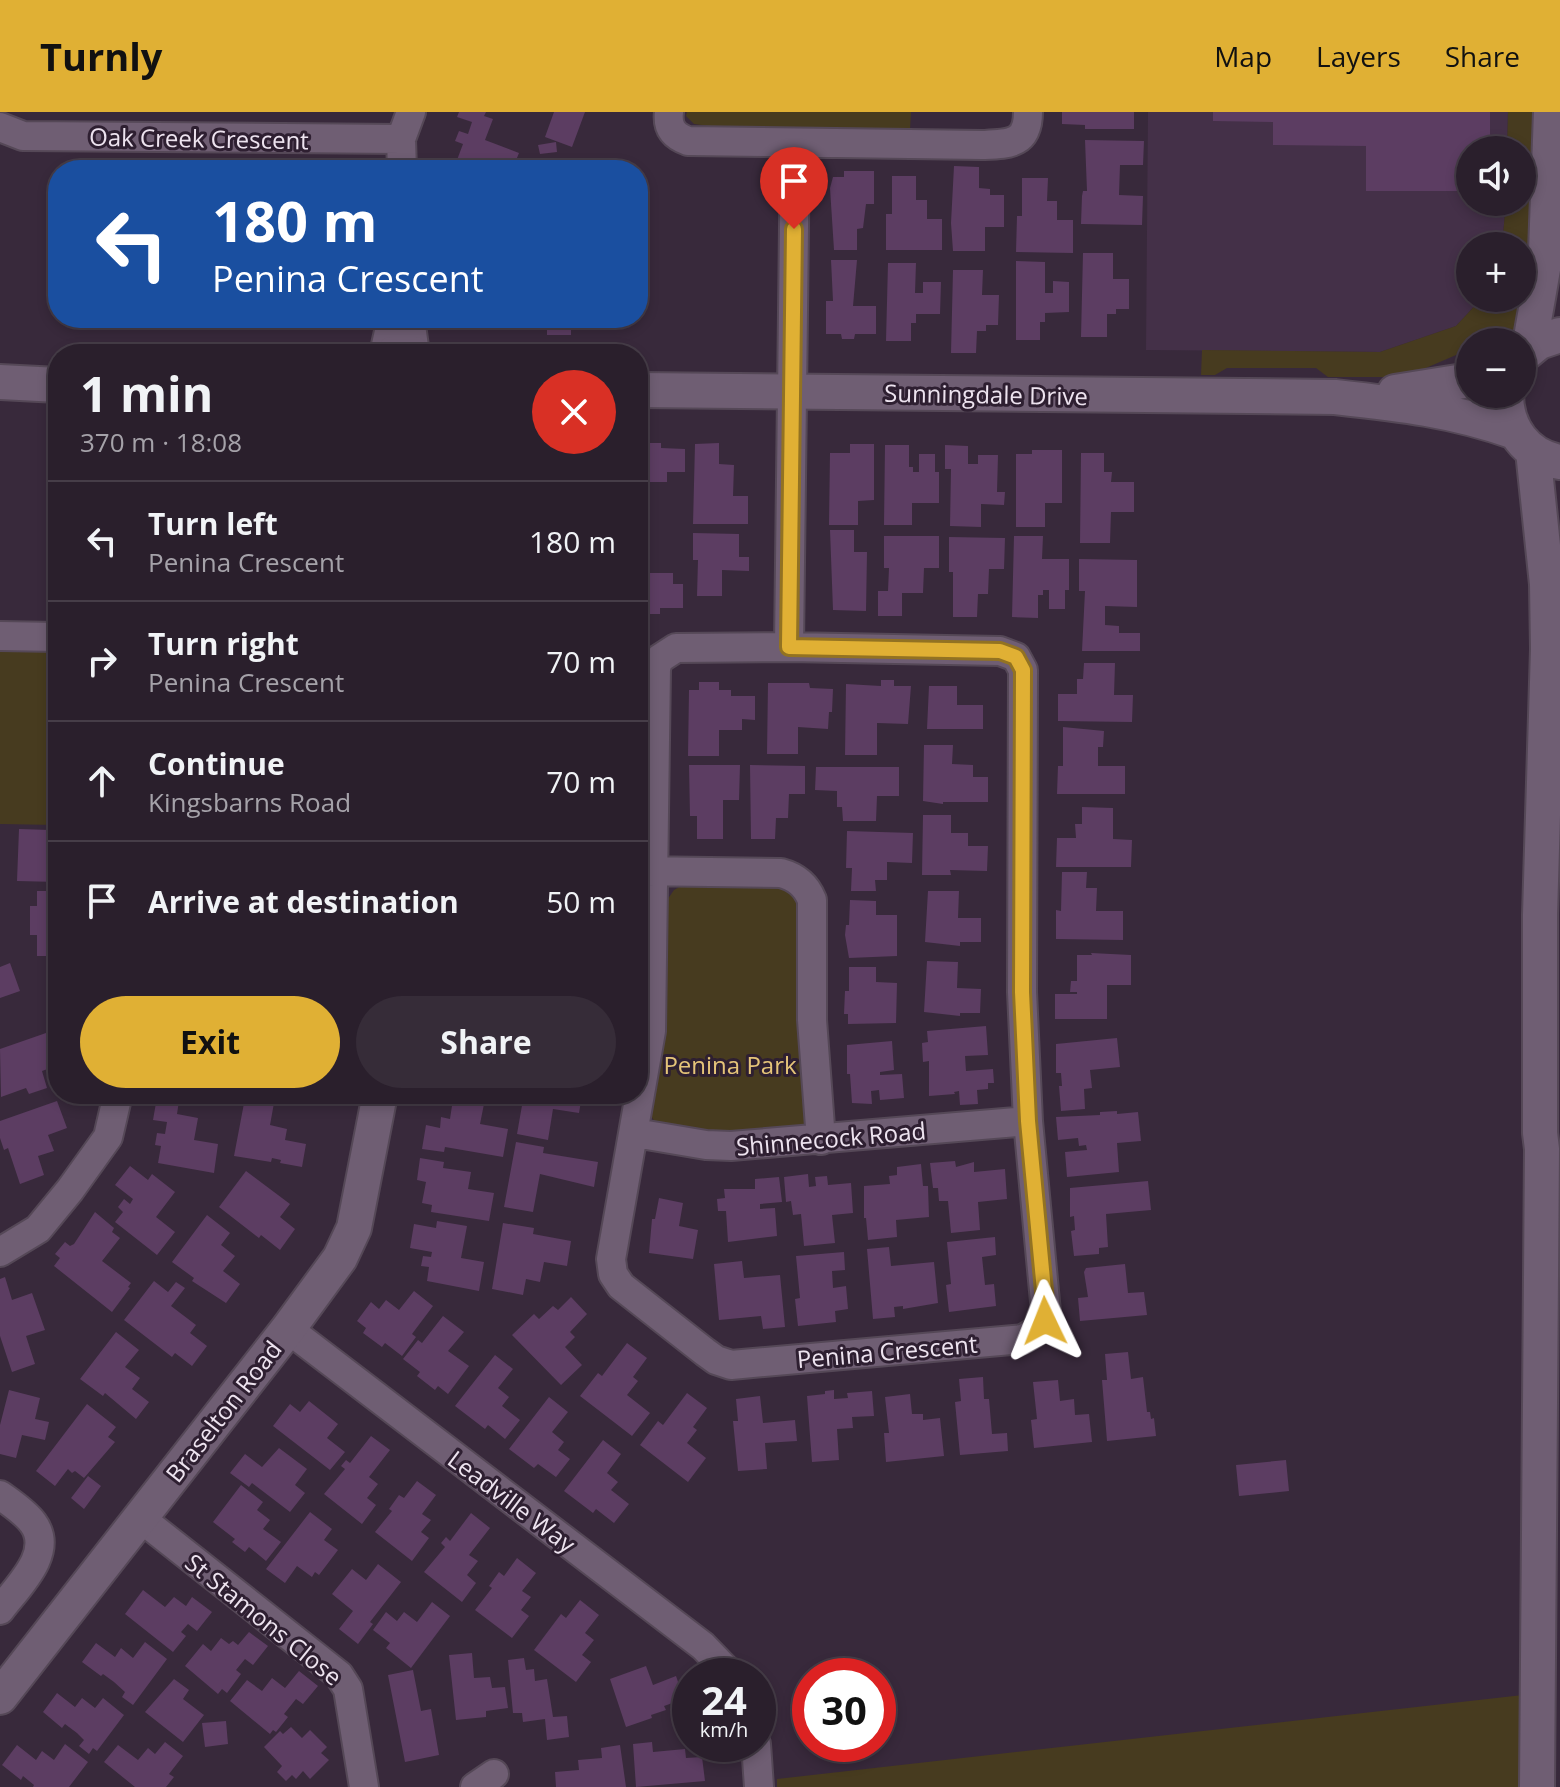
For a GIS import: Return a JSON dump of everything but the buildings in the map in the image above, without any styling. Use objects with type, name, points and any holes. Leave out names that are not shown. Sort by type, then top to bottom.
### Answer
[{"type":"street","points":[[402,160],[401,139],[411,112]]},
{"type":"street","points":[[669,112],[674,134],[688,141],[1007,144],[1022,136],[1027,129],[1028,112]]},
{"type":"street","points":[[1531,328],[1546,252],[1551,112]]},
{"type":"street","name":"Oak Creek Crescent","points":[[0,127],[23,136],[401,139]]},
{"type":"street","points":[[789,647],[795,143]]},
{"type":"street","points":[[1536,346],[1560,335]]},
{"type":"street","points":[[0,382],[48,384]]},
{"type":"street","name":"Sunningdale Drive","points":[[1335,397],[1456,383]]},
{"type":"street","name":"Sunningdale Drive","points":[[648,390],[1335,397],[1422,406],[1468,416],[1536,449]]},
{"type":"street","points":[[1507,408],[1508,413],[1536,449],[1548,649],[1540,915],[1539,1119],[1542,1149],[1537,1787]]},
{"type":"street","points":[[0,636],[48,637]]},
{"type":"street","name":"Penina Crescent","points":[[640,1104],[611,1259],[616,1280],[716,1360],[741,1365],[1023,1339],[1040,1329],[1046,1312],[1028,1121],[1022,992],[1025,696],[1023,670],[1016,657],[1000,651],[676,648],[659,659],[654,693],[648,826]]},
{"type":"street","points":[[648,871],[781,873],[796,879],[808,892],[812,900],[812,1020],[821,1140]]},
{"type":"street","points":[[1542,1149],[1560,919]]},
{"type":"street","name":"Penina Crescent","points":[[648,935],[651,1031],[648,1050]]},
{"type":"street","points":[[2,1245],[45,1221],[103,1145],[112,1126],[116,1104]]},
{"type":"street","name":"Braselton Road","points":[[0,1697],[340,1258],[354,1228],[378,1104]]},
{"type":"street","name":"Shinnecock Road","points":[[635,1133],[719,1146],[1028,1121]]},
{"type":"street","name":"Leadville Way","points":[[288,1329],[703,1646],[715,1658]]},
{"type":"street","points":[[0,1495],[30,1519],[39,1534],[40,1544],[36,1562],[0,1610]]},
{"type":"street","name":"St Stamons Close","points":[[139,1517],[339,1675],[348,1689],[364,1787]]},
{"type":"street","points":[[757,1762],[759,1787]]},
{"type":"shaded area","points":[[1148,112],[1508,112],[1507,136],[1456,136],[1456,216],[1505,216],[1503,232],[1456,232],[1456,312],[1469,312],[1456,326],[1380,352],[1146,350]]},
{"type":"green space","points":[[687,112],[911,112],[910,130],[739,130],[694,124],[686,116]]},
{"type":"green space","points":[[1508,112],[1537,112],[1536,161],[1536,136],[1507,136]]},
{"type":"green space","points":[[1505,216],[1534,216],[1531,232],[1503,232]]},
{"type":"green space","points":[[1469,312],[1517,312],[1515,328],[1456,328],[1456,355],[1405,377],[1328,377],[1316,368],[1227,368],[1215,375],[1201,375],[1202,350],[1380,352],[1456,326]]},
{"type":"green space","points":[[0,646],[48,646],[48,825],[0,824]]},
{"type":"green space","name":"Penina Park","points":[[777,883],[799,898],[807,1121],[803,1126],[723,1138],[656,1124],[648,1111],[665,903],[674,890],[683,885]]},
{"type":"green space","points":[[1523,1695],[1523,1787],[777,1787],[777,1779]]},
{"type":"route","points":[[794,229],[789,647],[1000,651],[1016,657],[1023,670],[1022,992],[1028,1121],[1045,1321]]}]
